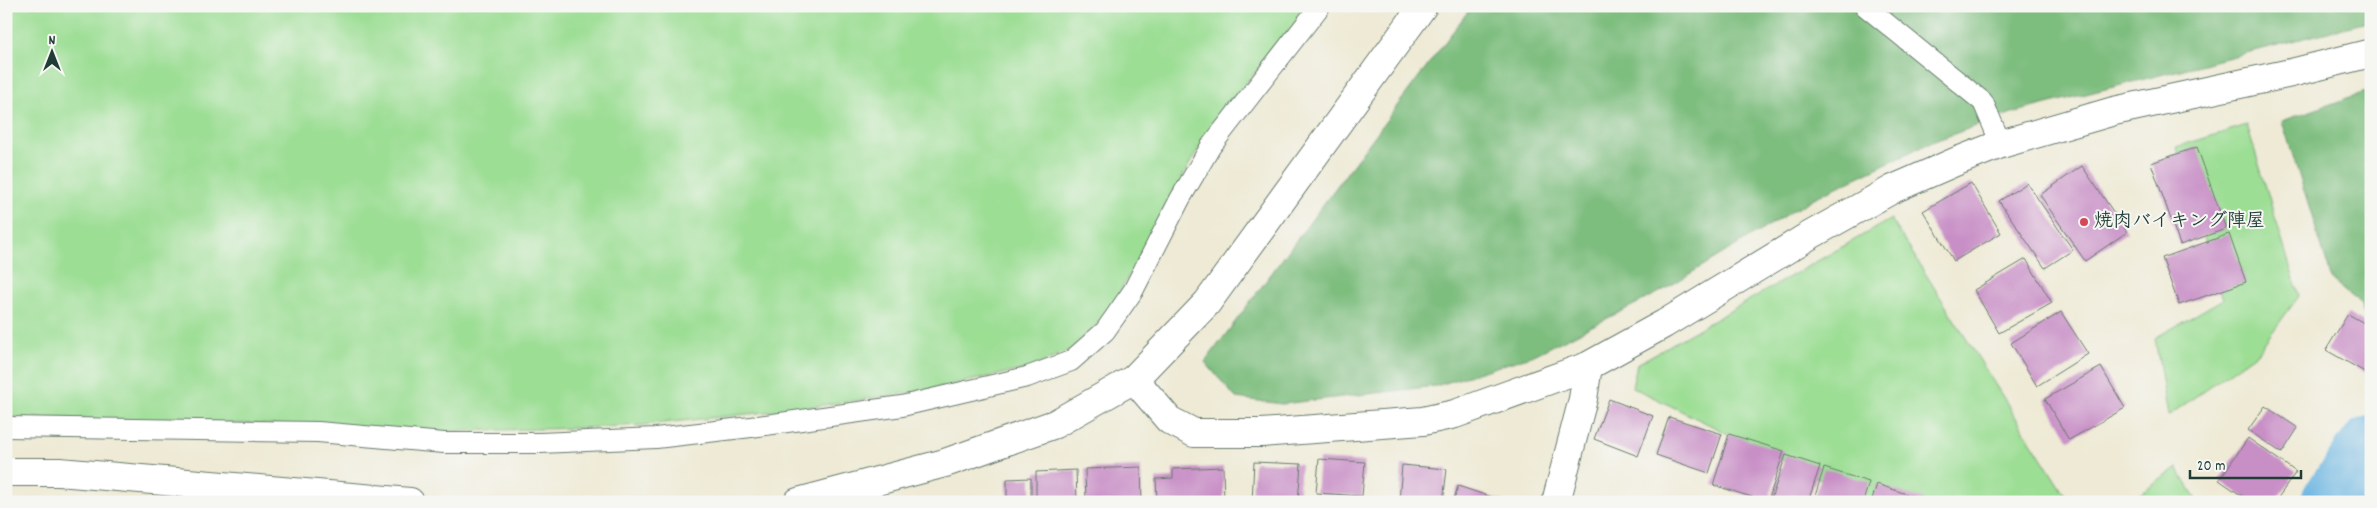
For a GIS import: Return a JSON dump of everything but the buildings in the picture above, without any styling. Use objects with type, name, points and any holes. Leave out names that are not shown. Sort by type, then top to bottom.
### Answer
[{"type":"street","points":[[798,502],[945,463],[1056,424],[1134,378],[1207,303],[1424,6]]},
{"type":"street","points":[[1134,378],[1168,420],[1194,433],[1261,433],[1423,421],[1455,414],[1588,366],[1664,324],[1806,237],[1892,189],[2001,144],[2114,111],[2371,53]]},
{"type":"street","points":[[1556,502],[1583,399],[1588,366]]},
{"type":"street","points":[[6,472],[59,472],[410,502]]},
{"type":"lane","points":[[6,427],[318,432],[444,443],[540,443],[646,438],[751,427],[902,406],[1027,377],[1071,361],[1105,331],[1133,291],[1180,199],[1211,146],[1320,6]]},
{"type":"lane","points":[[1865,6],[1983,102],[2001,144]]},
{"type":"green space","points":[[6,6],[1309,6],[1219,116],[1190,163],[1115,301],[1099,322],[1070,350],[1031,368],[921,391],[796,409],[643,425],[415,432],[257,424],[6,417]]},
{"type":"green space","points":[[1472,6],[2371,6],[2371,21],[2012,113],[1929,143],[1814,198],[1660,292],[1534,355],[1436,386],[1282,404],[1236,398],[1205,362]]},
{"type":"green space","points":[[2371,90],[2371,334],[2360,303],[2332,280],[2282,121]]},
{"type":"green space","points":[[2247,125],[2299,296],[2257,353],[2168,416],[2155,338],[2223,299],[2176,147]]},
{"type":"green space","points":[[1891,219],[2069,502],[1868,502],[1632,387],[1637,364]]},
{"type":"green space","points":[[2177,468],[2198,502],[2129,502]]},
{"type":"waterway","points":[[2334,502],[2371,449]]},
{"type":"place","name":"焼肉バイキング陣屋","points":[[2084,222]]}]
